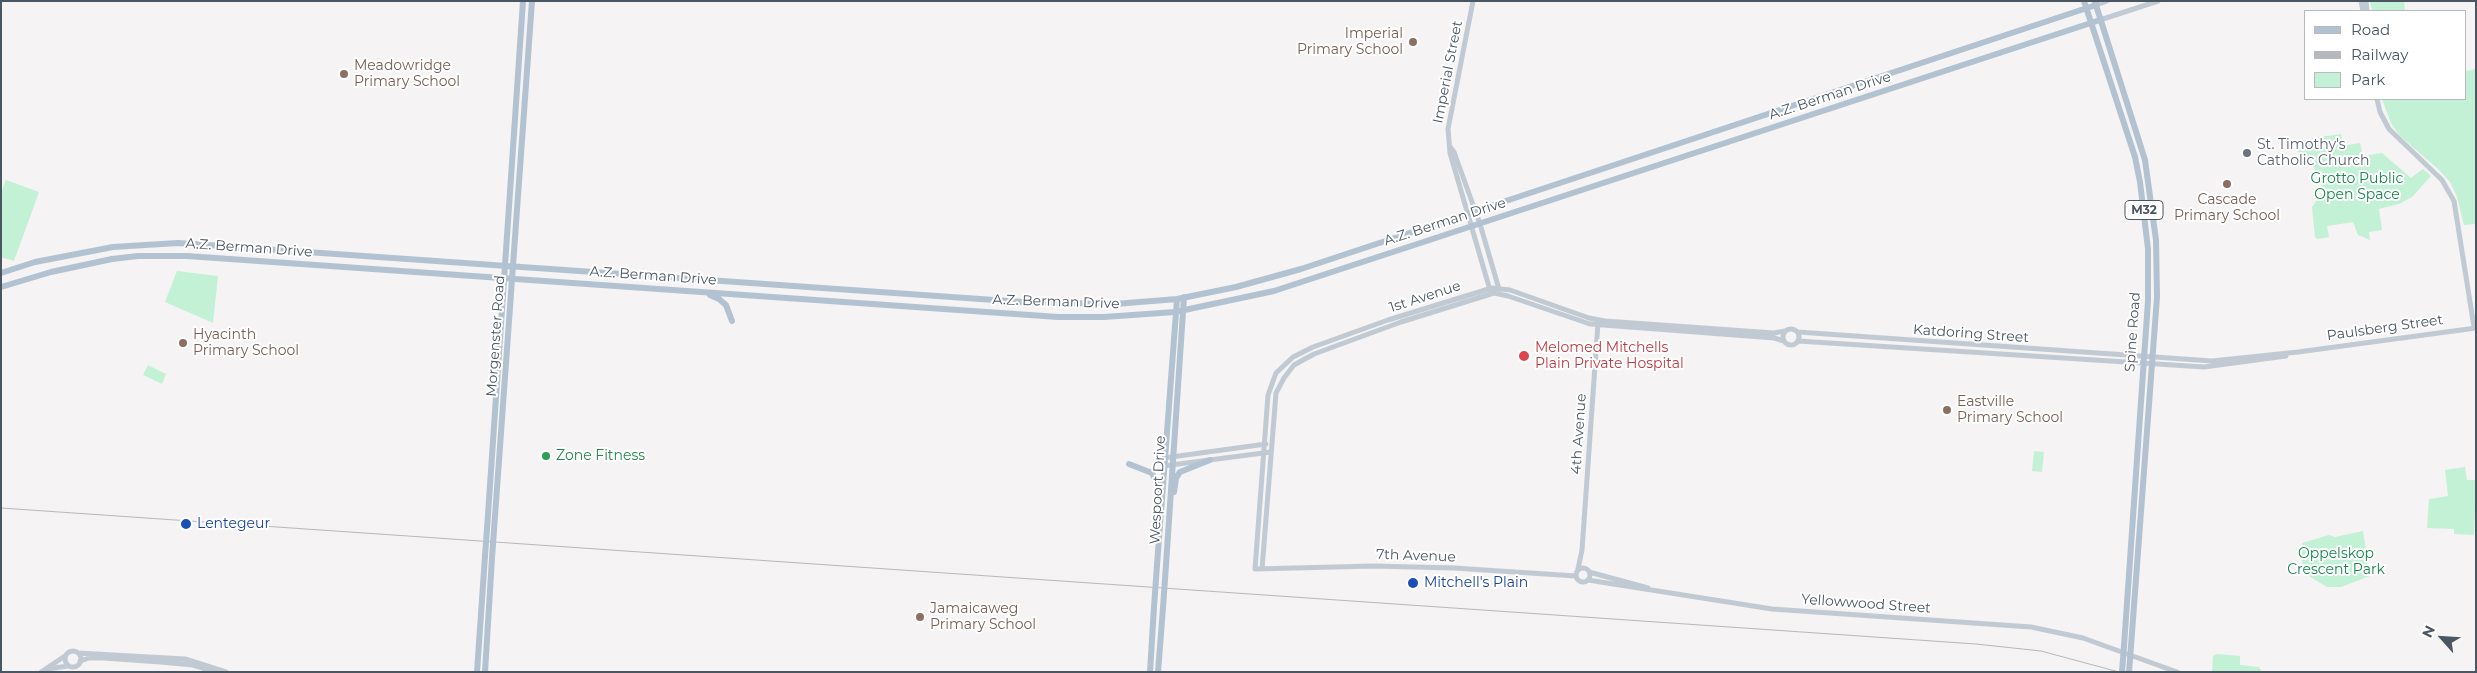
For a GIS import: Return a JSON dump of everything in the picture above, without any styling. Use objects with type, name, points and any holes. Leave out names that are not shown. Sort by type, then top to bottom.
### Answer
[{"type":"main road","name":"Morgenster Road","points":[[491,529],[503,278],[523,1]]},
{"type":"main road","name":"Morgenster Road","points":[[484,672],[491,529],[514,266],[532,1]]},
{"type":"main road","name":"Spine Road","points":[[2084,1],[2124,122],[2140,182],[2148,266],[2127,646],[2129,672]]},
{"type":"main road","name":"A.Z. Berman Drive","points":[[1,273],[35,262],[113,247],[167,243],[1040,303],[1120,304],[1177,299],[1271,278],[1472,213],[2087,8],[2096,3]]},
{"type":"main road","name":"Spine Road","points":[[2096,3],[2138,137],[2149,181],[2157,261],[2152,361],[2127,646],[2122,672]]},
{"type":"main road","name":"A.Z. Berman Drive","points":[[1,287],[68,268],[112,259],[145,256],[217,258],[1058,317],[1104,317],[1183,311],[1274,291],[2100,20]]},
{"type":"main road","points":[[705,293],[723,302],[732,321]]},
{"type":"main road","name":"Wespoort Drive","points":[[1158,672],[1184,297]]},
{"type":"main road","name":"Wespoort Drive","points":[[1150,672],[1161,493],[1177,299]]},
{"type":"main road","points":[[1170,513],[1177,475],[1186,468],[1210,460]]},
{"type":"main road","points":[[1129,464],[1152,473],[1161,493]]},
{"type":"main road","name":"Morgenster Road","points":[[477,672],[489,557]]},
{"type":"street","name":"Imperial Street","points":[[1472,213],[1450,148],[1449,117],[1473,1]]},
{"type":"street","name":"A.Z. Berman Drive","points":[[2096,3],[2107,1]]},
{"type":"street","name":"A.Z. Berman Drive","points":[[2100,20],[2158,1]]},
{"type":"street","points":[[2378,100],[2380,112],[2389,129],[2442,180],[2454,201],[2475,327]]},
{"type":"street","points":[[1472,213],[1480,224],[1499,291]]},
{"type":"street","points":[[1472,213],[1472,227],[1490,291]]},
{"type":"street","name":"1st Avenue","points":[[1262,569],[1276,393],[1284,378],[1300,361],[1336,344],[1490,291]]},
{"type":"street","name":"1st Avenue","points":[[1275,375],[1293,357],[1313,347],[1490,291],[1499,291],[1598,322],[1774,338],[1784,342]]},
{"type":"street","name":"1st Avenue","points":[[1598,322],[1774,333],[1785,332]]},
{"type":"street","name":"4th Avenue","points":[[1576,576],[1582,550],[1598,322]]},
{"type":"street","name":"Paulsberg Street","points":[[2144,360],[2212,361],[2298,352],[2475,327]]},
{"type":"street","points":[[1791,328],[1798,332],[1798,341],[1790,345],[1784,342],[1785,332],[1791,328]]},
{"type":"street","name":"Katdoring Street","points":[[1798,332],[2144,360]]},
{"type":"street","name":"Katdoring Street","points":[[1798,341],[1808,340],[2144,360]]},
{"type":"street","points":[[1264,452],[1270,388],[1275,375],[1284,378]]},
{"type":"street","points":[[1164,458],[1272,444]]},
{"type":"street","name":"7th Avenue","points":[[1264,452],[1254,569],[1373,566],[1454,568],[1576,576],[1581,582],[1588,580]]},
{"type":"street","points":[[1164,466],[1271,452]]},
{"type":"street","name":"4th Avenue","points":[[1582,550],[1588,570]]},
{"type":"street","points":[[1578,569],[1588,570],[1650,589]]},
{"type":"street","points":[[1588,570],[1588,580],[1637,589],[1650,589]]},
{"type":"street","name":"Yellowwood Street","points":[[1650,589],[1772,609],[2031,627],[2061,632],[2177,672]]},
{"type":"street","points":[[42,671],[70,651],[173,661],[215,672]]},
{"type":"street","points":[[78,653],[80,661]]},
{"type":"street","points":[[65,656],[65,663],[69,666]]},
{"type":"street","points":[[42,671],[76,666],[80,661],[89,658],[104,658],[201,662],[226,672]]},
{"type":"green space","points":[[2370,1],[2404,1],[2405,10],[2372,10]]},
{"type":"green space","points":[[2476,69],[2476,224],[2464,225],[2457,197],[2450,182],[2399,135],[2391,123],[2382,100],[2467,100],[2467,71]]},
{"type":"green space","name":"Grotto Public Open Space","points":[[2341,134],[2343,146],[2360,143],[2363,156],[2382,153],[2411,178],[2423,169],[2431,176],[2412,197],[2399,204],[2379,209],[2382,230],[2369,232],[2370,240],[2358,235],[2353,222],[2327,226],[2329,237],[2318,239],[2315,237],[2312,207],[2325,189],[2321,186],[2321,180],[2309,160],[2297,151],[2298,144],[2299,141]]},
{"type":"green space","points":[[6,180],[39,192],[14,261],[1,257],[1,193]]},
{"type":"green space","points":[[177,271],[218,276],[213,323],[165,302]]},
{"type":"green space","points":[[148,365],[166,374],[162,384],[143,375]]},
{"type":"green space","points":[[2034,451],[2044,452],[2042,472],[2032,471]]},
{"type":"green space","points":[[2465,467],[2467,480],[2476,480],[2474,535],[2454,534],[2454,529],[2427,528],[2429,499],[2448,496],[2445,470]]},
{"type":"green space","name":"Oppelskop Crescent Park","points":[[2363,531],[2370,576],[2341,587],[2327,587],[2302,572],[2302,543],[2329,535],[2335,537]]},
{"type":"green space","points":[[2217,654],[2240,656],[2240,665],[2259,667],[2262,672],[2212,672],[2213,656]]},
{"type":"railway","points":[[1,508],[1976,644],[2041,651],[2119,672]]},
{"type":"place","name":"Imperial Primary School","points":[[1413,42]]},
{"type":"place","name":"Meadowridge Primary School","points":[[344,74]]},
{"type":"place","name":"St. Timothy's Catholic Church","points":[[2247,153]]},
{"type":"place","name":"Cascade Primary School","points":[[2227,184]]},
{"type":"place","name":"Hyacinth Primary School","points":[[183,343]]},
{"type":"place","name":"Melomed Mitchells Plain Private Hospital","points":[[1524,356]]},
{"type":"place","name":"Eastville Primary School","points":[[1947,410]]},
{"type":"place","name":"Zone Fitness","points":[[546,456]]},
{"type":"place","name":"Lentegeur","points":[[186,524]]},
{"type":"place","name":"Mitchell's Plain","points":[[1413,583]]},
{"type":"place","name":"Jamaicaweg Primary School","points":[[920,617]]}]
